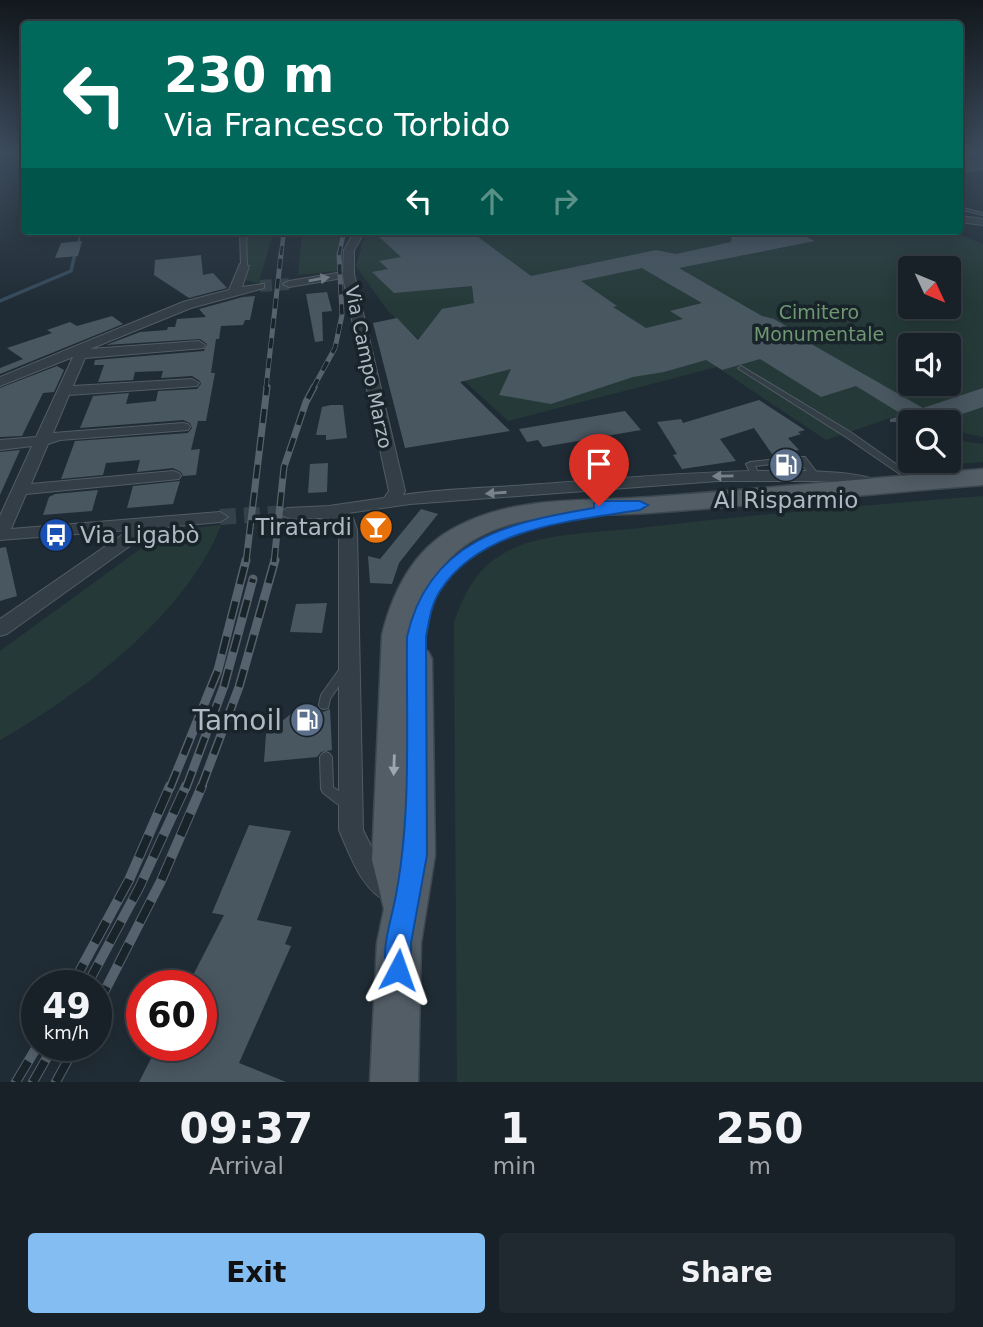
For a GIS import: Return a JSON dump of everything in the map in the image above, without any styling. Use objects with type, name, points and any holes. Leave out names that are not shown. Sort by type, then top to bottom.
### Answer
[{"type":"main road","points":[[394,1082],[399,943],[415,855],[416,637],[422,612],[434,587],[462,557],[516,530],[551,520],[640,505],[983,477]]},
{"type":"street","points":[[963,216],[983,222]]},
{"type":"street","name":"Via Campo Marzo","points":[[358,235],[349,250],[348,274],[397,491],[390,502]]},
{"type":"street","points":[[235,291],[244,266]]},
{"type":"street","points":[[289,284],[348,274]]},
{"type":"street","points":[[0,382],[82,351],[187,305],[260,286]]},
{"type":"street","points":[[82,351],[199,345]]},
{"type":"street","points":[[82,351],[0,535],[220,517]]},
{"type":"street","points":[[65,391],[192,383]]},
{"type":"street","points":[[0,445],[41,441],[60,436],[183,426]]},
{"type":"street","points":[[287,513],[329,511],[390,502],[718,476],[816,476],[876,485]]},
{"type":"street","points":[[21,490],[173,477]]},
{"type":"street","points":[[329,511],[345,518],[348,530],[351,830],[367,864],[405,909]]},
{"type":"street","points":[[0,629],[149,524]]},
{"type":"lane","points":[[963,211],[983,214]]},
{"type":"lane","points":[[243,235],[244,266]]},
{"type":"lane","points":[[741,368],[849,435],[918,482]]},
{"type":"lane","points":[[790,460],[802,459],[816,476]]},
{"type":"lane","points":[[756,476],[750,464],[777,461]]},
{"type":"lane","points":[[324,705],[325,698],[349,666]]},
{"type":"lane","points":[[326,757],[327,789],[351,806]]},
{"type":"green space","points":[[247,235],[273,235],[259,281],[261,284],[244,280],[248,264]]},
{"type":"green space","points":[[302,235],[349,235],[339,252],[337,271],[298,275]]},
{"type":"green space","name":"Cimitero Monumentale","points":[[365,235],[960,235],[983,244],[983,437],[961,432],[961,410],[898,410],[898,415],[826,440],[717,367],[508,421],[388,311],[356,266]]},
{"type":"green space","points":[[961,441],[983,444],[983,462],[961,464]]},
{"type":"green space","points":[[983,496],[983,1082],[457,1082],[454,622],[471,585],[486,566],[507,551],[551,537]]},
{"type":"green space","points":[[221,525],[205,558],[183,590],[128,649],[64,700],[0,740],[0,651],[165,531]]},
{"type":"building","points":[[377,235],[475,235],[531,276],[656,250],[676,254],[731,242],[732,235],[802,235],[815,241],[679,268],[762,316],[774,319],[898,396],[923,408],[983,388],[983,407],[961,414],[961,410],[898,412],[856,386],[821,397],[760,359],[722,370],[706,360],[664,372],[633,377],[551,404],[499,395],[511,369],[460,382],[510,431],[405,448],[373,323],[397,318],[418,340],[442,309],[474,303],[472,286],[394,293],[372,272],[388,269],[379,261],[401,257]],"holes":[[[642,268],[702,303],[670,311],[683,319],[646,328],[613,307],[617,306],[581,281]]]},
{"type":"building","points":[[82,241],[78,256],[55,258],[61,243]]},
{"type":"building","points":[[201,255],[203,275],[213,273],[227,288],[189,298],[154,275],[155,260]]},
{"type":"building","points":[[327,292],[332,311],[322,312],[323,341],[315,342],[306,294]]},
{"type":"building","points":[[255,296],[250,320],[245,320],[243,325],[221,326],[219,339],[216,339],[211,373],[215,373],[206,421],[198,421],[191,450],[200,449],[196,475],[183,476],[173,468],[137,472],[140,460],[106,463],[103,475],[61,479],[75,441],[188,433],[192,428],[190,423],[183,420],[80,428],[93,396],[129,393],[126,404],[156,401],[158,391],[197,389],[201,384],[192,376],[161,378],[163,371],[135,372],[133,380],[98,382],[104,365],[94,365],[95,360],[204,351],[207,344],[200,339],[106,345],[140,332],[167,330],[168,327],[175,327],[177,319],[206,317],[199,309]]},
{"type":"building","points":[[112,316],[123,324],[0,374],[0,368],[23,359],[7,348],[52,333],[47,330],[70,322],[77,326]]},
{"type":"building","points":[[57,366],[64,370],[54,392],[43,393],[22,436],[0,437],[0,388]]},
{"type":"building","points":[[759,400],[805,430],[788,438],[799,450],[792,451],[795,455],[774,457],[754,428],[720,439],[736,461],[682,469],[673,455],[677,454],[657,422],[681,419],[683,423]]},
{"type":"building","points":[[343,405],[347,438],[326,440],[326,435],[316,435],[322,407]]},
{"type":"building","points":[[625,411],[641,430],[543,447],[538,440],[527,442],[519,429]]},
{"type":"building","points":[[898,417],[898,422],[890,422],[890,419]]},
{"type":"building","points":[[20,450],[0,495],[0,452]]},
{"type":"building","points":[[328,463],[327,492],[308,493],[310,464]]},
{"type":"building","points":[[180,481],[173,504],[127,508],[133,486]]},
{"type":"building","points":[[98,490],[92,511],[43,515],[49,497],[55,494]]},
{"type":"building","points":[[421,509],[438,514],[399,563],[392,584],[370,583],[368,556],[380,559]]},
{"type":"building","points":[[6,547],[17,596],[0,601],[0,548]]},
{"type":"building","points":[[327,603],[322,633],[290,632],[296,604]]},
{"type":"building","name":"Tamoil","points":[[302,705],[316,705],[323,712],[330,709],[332,750],[321,752],[317,757],[264,762],[266,734]]},
{"type":"building","points":[[249,825],[291,831],[257,920],[292,927],[285,944],[291,946],[239,1063],[286,1082],[139,1082],[150,1061],[217,1061],[217,970],[196,970],[224,915],[212,913]]},
{"type":"waterway","points":[[75,255],[80,235]]},
{"type":"waterway","points":[[0,301],[71,271],[75,254]]},
{"type":"tunnel","points":[[260,286],[289,284]]},
{"type":"tunnel","points":[[220,517],[287,513]]},
{"type":"railway","points":[[281,255],[284,235]]},
{"type":"railway","points":[[339,255],[343,235]]},
{"type":"railway","points":[[266,388],[281,254]]},
{"type":"railway","points":[[313,388],[335,348],[342,315],[339,255]]},
{"type":"railway","points":[[246,562],[267,387]]},
{"type":"railway","points":[[274,562],[284,467],[306,402],[314,387]]},
{"type":"railway","points":[[170,788],[218,670],[246,560]]},
{"type":"railway","points":[[201,788],[239,687],[275,560]]},
{"type":"railway","points":[[186,788],[224,686],[253,579]]},
{"type":"railway","points":[[80,970],[129,880],[170,786]]},
{"type":"railway","points":[[95,970],[139,888],[186,786]]},
{"type":"railway","points":[[112,977],[161,881],[202,786]]},
{"type":"railway","points":[[16,1082],[28,1061]]},
{"type":"railway","points":[[33,1082],[45,1061]]},
{"type":"railway","points":[[56,1082],[67,1061]]},
{"type":"place","name":"Al Risparmio","points":[[786,465]]},
{"type":"place","name":"Tiratardi","points":[[376,527]]},
{"type":"place","name":"Via Ligabò","points":[[56,535]]},
{"type":"place","name":"Tamoil","points":[[307,720]]},
{"type":"route","points":[[398,970],[399,943],[415,855],[416,637],[422,612],[434,587],[462,557],[488,541],[551,520],[588,516],[640,505],[599,506]]}]
